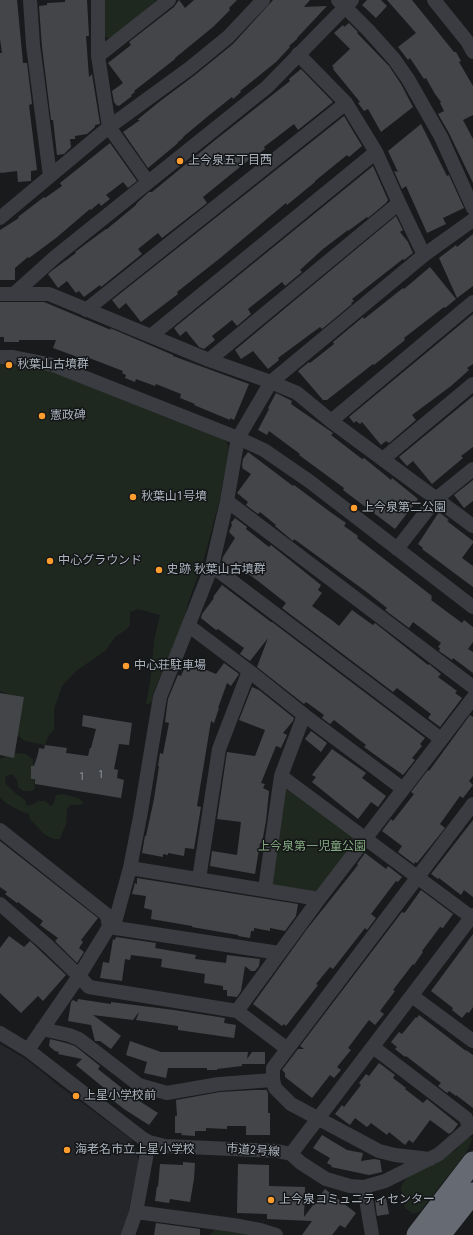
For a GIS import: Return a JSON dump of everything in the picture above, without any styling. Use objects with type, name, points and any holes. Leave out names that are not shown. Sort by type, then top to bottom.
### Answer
[{"type":"highway","points":[[417,1235],[473,1162]]},
{"type":"highway","points":[[440,1235],[473,1193]]},
{"type":"street","points":[[30,0],[33,45],[50,176]]},
{"type":"street","points":[[98,0],[98,56],[109,127],[148,182]]},
{"type":"street","points":[[98,56],[169,0]]},
{"type":"street","points":[[0,218],[109,127],[190,68],[228,37],[263,0]]},
{"type":"street","points":[[434,0],[463,36],[473,52]]},
{"type":"street","points":[[14,293],[55,257],[267,87],[345,2],[394,59],[408,79],[441,137],[473,208]]},
{"type":"street","points":[[298,54],[346,103],[376,152],[424,254]]},
{"type":"street","points":[[86,310],[346,103]]},
{"type":"street","points":[[152,335],[376,152]]},
{"type":"street","points":[[209,360],[399,203]]},
{"type":"street","points":[[108,921],[115,922],[130,868],[160,697],[212,566],[227,501],[238,438],[271,382],[424,254],[473,220]]},
{"type":"street","points":[[0,294],[49,294],[152,335],[209,360],[297,393],[331,421],[473,526]]},
{"type":"street","points":[[331,421],[473,302]]},
{"type":"street","points":[[0,357],[13,357],[53,365],[238,438],[264,450],[309,482],[473,607]]},
{"type":"street","points":[[383,459],[473,384]]},
{"type":"street","points":[[397,549],[436,499],[473,469]]},
{"type":"street","points":[[227,501],[473,687]]},
{"type":"street","points":[[212,566],[441,739]]},
{"type":"street","points":[[189,626],[403,789]]},
{"type":"street","points":[[199,879],[219,749],[249,671]]},
{"type":"street","points":[[237,1011],[319,899],[473,698]]},
{"type":"street","points":[[265,889],[282,776],[304,715]]},
{"type":"street","points":[[282,776],[417,877],[472,916]]},
{"type":"street","points":[[430,1159],[395,1155],[380,1151],[291,1104],[275,1088],[273,1068],[286,1048],[473,804]]},
{"type":"street","points":[[0,830],[108,921],[279,953]]},
{"type":"street","points":[[130,868],[319,899]]},
{"type":"street","points":[[0,904],[48,946],[89,987],[237,1011],[286,1048]]},
{"type":"street","name":"市道2号線","points":[[0,1033],[28,1050],[149,1142],[165,1146],[277,1151],[291,1154],[472,916]]},
{"type":"street","points":[[28,1050],[79,976],[108,921]]},
{"type":"street","points":[[412,996],[471,1036]]},
{"type":"street","points":[[42,1029],[70,1035],[79,1039],[139,1085],[167,1093],[218,1084],[273,1080]]},
{"type":"street","points":[[291,1154],[301,1163],[326,1179],[350,1186],[364,1187],[385,1182],[439,1154],[469,1128],[466,1118],[373,1047]]},
{"type":"street","points":[[128,1235],[136,1212],[149,1142]]},
{"type":"street","points":[[364,1187],[372,1235]]},
{"type":"street","points":[[136,1212],[206,1228],[260,1230],[276,1235]]},
{"type":"shaded area","name":"海老名市立上星小学校","points":[[0,1044],[26,1059],[54,1082],[131,1139],[139,1161],[125,1228],[121,1235],[0,1235]]},
{"type":"green space","points":[[102,0],[157,0],[110,39],[104,36]]},
{"type":"green space","points":[[0,361],[29,363],[150,406],[226,441],[230,450],[220,498],[203,562],[189,600],[182,626],[153,694],[152,702],[146,704],[151,676],[154,641],[160,615],[138,609],[130,612],[130,625],[126,630],[116,636],[105,651],[76,671],[62,686],[54,709],[54,730],[48,736],[45,745],[25,741],[17,735],[17,697],[0,691]]},
{"type":"green space","points":[[13,753],[26,754],[33,759],[35,789],[31,791],[23,791],[18,787],[17,780],[12,774],[6,776],[5,783],[25,800],[27,806],[38,801],[45,801],[51,806],[54,803],[56,795],[63,794],[78,798],[84,803],[70,805],[67,809],[66,825],[60,839],[54,839],[44,834],[30,819],[29,814],[6,803],[0,797],[0,759]]},
{"type":"green space","name":"上今泉第一児童公園","points":[[290,787],[357,840],[319,892],[273,885],[272,881],[285,788]]},
{"type":"green space","points":[[466,1137],[471,1137],[472,1140],[466,1153],[420,1211],[413,1214],[405,1208],[401,1188],[409,1176],[456,1150]]},
{"type":"green space","points":[[219,1228],[261,1235],[210,1235],[213,1231]]},
{"type":"building","points":[[0,0],[17,0],[23,63],[27,63],[32,104],[29,105],[37,170],[31,171],[31,181],[18,182],[17,171],[0,172],[0,53],[2,53],[0,39]]},
{"type":"building","points":[[65,0],[87,0],[89,36],[86,36],[89,77],[92,74],[100,124],[95,125],[95,127],[87,134],[75,136],[75,139],[70,139],[71,147],[64,154],[57,155],[42,47],[39,6],[47,5],[47,3],[65,2]]},
{"type":"building","points":[[179,0],[185,8],[194,0],[237,0],[229,8],[230,10],[213,27],[134,91],[135,92],[131,95],[132,96],[117,106],[114,102],[112,91],[123,83],[108,63],[131,45],[129,42],[174,7]]},
{"type":"building","points":[[273,0],[310,0],[304,7],[327,6],[276,62],[240,91],[241,92],[233,99],[232,97],[207,117],[148,168],[123,132],[140,120],[137,120],[233,44]]},
{"type":"building","points":[[367,0],[381,0],[387,6],[376,18],[362,5]]},
{"type":"building","points":[[387,0],[412,0],[454,52],[456,52],[461,61],[459,62],[473,86],[473,115],[463,120],[473,139],[473,183],[449,133],[438,114],[444,111],[440,103],[441,102],[426,78],[424,79],[410,58],[408,60],[398,47],[416,33]]},
{"type":"building","points":[[349,23],[389,66],[401,84],[413,107],[381,132],[368,109],[364,111],[358,103],[360,102],[332,66],[350,49],[334,33],[343,25],[344,27]]},
{"type":"building","points":[[301,69],[333,102],[298,130],[294,124],[264,147],[265,149],[252,159],[251,158],[203,197],[207,203],[162,238],[158,233],[138,249],[142,254],[101,287],[100,285],[84,297],[79,291],[76,293],[67,281],[58,288],[48,274],[107,229],[149,192],[152,192],[290,81],[289,79]]},
{"type":"building","points":[[344,116],[362,146],[349,157],[347,155],[287,205],[286,203],[177,292],[178,294],[141,322],[126,303],[119,309],[112,300]]},
{"type":"building","points":[[421,124],[447,176],[449,175],[464,208],[443,218],[446,224],[427,233],[406,186],[402,189],[394,171],[398,172],[388,151]]},
{"type":"building","points":[[110,143],[137,181],[128,188],[123,182],[106,195],[110,199],[101,206],[99,203],[91,210],[90,209],[56,238],[29,258],[28,257],[15,268],[15,280],[0,280],[0,230],[19,218],[18,217],[44,197],[45,198],[62,186],[60,183]]},
{"type":"building","points":[[373,166],[388,200],[386,203],[368,218],[367,217],[348,230],[323,249],[300,270],[302,272],[285,286],[282,282],[248,309],[251,314],[237,326],[232,320],[212,336],[215,340],[204,349],[199,347],[186,331],[180,336],[174,328]]},
{"type":"building","points":[[396,216],[403,230],[400,232],[408,242],[413,253],[404,260],[403,259],[352,299],[354,301],[351,303],[352,304],[322,329],[320,327],[278,358],[279,360],[268,369],[253,351],[241,359],[235,350]]},
{"type":"building","points":[[473,234],[473,286],[457,298],[439,258],[456,245],[457,247]]},
{"type":"building","points":[[430,267],[456,299],[404,338],[405,340],[374,365],[373,364],[327,400],[323,400],[298,371],[334,344],[333,342],[363,317],[364,319]]},
{"type":"building","points":[[0,302],[44,302],[111,330],[110,328],[173,356],[249,384],[234,420],[230,418],[230,420],[180,398],[181,394],[156,384],[155,386],[136,379],[135,382],[125,378],[126,375],[122,373],[123,371],[84,356],[83,359],[53,348],[56,340],[19,340],[19,342],[4,342],[4,337],[0,337]]},
{"type":"building","points":[[473,314],[473,364],[467,368],[469,370],[451,386],[412,415],[416,420],[389,443],[386,441],[381,445],[362,422],[360,424],[356,421],[354,423],[349,417]]},
{"type":"building","points":[[276,393],[292,401],[291,404],[333,433],[331,435],[362,459],[364,458],[391,480],[392,478],[418,499],[395,529],[269,431],[267,435],[258,430]]},
{"type":"building","points":[[473,396],[473,447],[461,456],[463,458],[432,484],[413,461],[407,466],[399,457]]},
{"type":"building","points":[[248,452],[346,523],[344,526],[358,536],[357,538],[432,596],[431,600],[462,623],[464,620],[473,627],[473,642],[468,649],[473,652],[473,673],[453,658],[452,660],[439,651],[440,648],[438,647],[441,643],[413,622],[409,628],[385,610],[387,608],[368,593],[294,539],[293,541],[260,512],[258,514],[246,505],[248,502],[237,493],[251,474],[242,468],[243,459]]},
{"type":"building","points":[[473,480],[473,501],[464,508],[454,495]]},
{"type":"building","points":[[439,512],[449,520],[447,521],[473,541],[462,558],[473,566],[473,587],[422,549],[423,548],[418,544]]},
{"type":"building","points":[[235,518],[247,527],[246,529],[269,547],[271,545],[321,585],[318,590],[322,593],[312,606],[339,626],[352,610],[373,625],[375,623],[441,674],[438,677],[457,691],[455,693],[462,698],[440,727],[428,718],[431,714],[397,688],[393,692],[282,608],[286,603],[258,581],[239,567],[237,570],[222,561],[235,538],[229,532],[232,525],[231,523]]},
{"type":"building","points":[[222,585],[425,738],[420,744],[422,746],[412,758],[415,760],[403,775],[364,747],[366,745],[334,720],[330,724],[322,718],[324,715],[306,702],[304,704],[257,667],[268,638],[250,661],[240,654],[244,648],[218,629],[216,630],[201,618],[202,614]]},
{"type":"building","points":[[187,662],[216,674],[224,663],[239,674],[231,686],[227,683],[214,723],[211,721],[197,806],[201,807],[194,849],[185,848],[184,856],[168,853],[168,855],[163,854],[163,857],[142,853],[154,799],[160,753],[163,754],[169,723],[165,722],[168,699],[178,675],[181,676]]},
{"type":"building","points":[[252,687],[259,690],[294,718],[283,733],[287,735],[281,748],[276,746],[261,783],[265,784],[263,788],[269,791],[266,821],[262,843],[260,843],[255,874],[210,866],[212,851],[237,855],[241,822],[217,819],[227,752],[255,756],[265,730],[239,720]]},
{"type":"building","points":[[0,693],[24,697],[14,758],[0,755]]},
{"type":"building","points":[[83,715],[132,723],[129,745],[119,744],[114,769],[118,770],[117,778],[124,780],[121,798],[35,784],[35,779],[31,779],[31,766],[34,766],[39,748],[44,749],[45,745],[67,748],[66,753],[88,756],[96,729],[82,726]]},
{"type":"building","points":[[470,715],[473,717],[473,776],[469,781],[473,785],[463,798],[460,796],[440,824],[445,828],[417,863],[415,862],[414,864],[398,852],[402,846],[382,831],[391,819],[393,821],[414,794],[411,792],[428,770],[429,771]]},
{"type":"building","points":[[311,731],[327,743],[321,752],[305,739]]},
{"type":"building","points":[[332,749],[366,773],[362,778],[386,796],[378,807],[371,802],[358,819],[312,782],[316,777],[312,775]]},
{"type":"building","points":[[473,820],[473,897],[464,890],[461,895],[439,878],[438,879],[431,874]]},
{"type":"building","points":[[0,841],[98,918],[81,940],[83,942],[79,948],[84,952],[77,963],[55,941],[58,938],[40,925],[43,921],[5,894],[7,892],[0,887]]},
{"type":"building","points":[[365,853],[386,869],[388,866],[402,877],[398,882],[396,881],[371,914],[376,918],[367,930],[365,928],[333,969],[330,967],[286,1026],[284,1024],[282,1026],[253,1004],[307,929],[358,865],[357,864]]},
{"type":"building","points":[[137,878],[298,904],[296,916],[285,931],[270,928],[270,931],[254,928],[254,931],[251,931],[250,938],[151,919],[152,910],[144,908],[146,896],[132,894],[135,883],[137,884]]},
{"type":"building","points":[[421,890],[453,914],[443,928],[440,927],[422,951],[423,952],[414,965],[413,964],[393,990],[395,991],[380,1011],[384,1014],[375,1025],[369,1020],[348,1048],[351,1050],[337,1067],[341,1070],[334,1078],[330,1075],[312,1098],[285,1077],[285,1073],[282,1070],[298,1049],[304,1049],[300,1046],[402,912],[404,913],[406,911]]},
{"type":"building","points":[[473,934],[473,1007],[469,1013],[467,1012],[462,1018],[452,1010],[453,1008],[431,991]]},
{"type":"building","points":[[9,936],[24,947],[30,941],[66,975],[43,1001],[38,996],[21,1013],[0,993],[0,948]]},
{"type":"building","points":[[116,937],[156,943],[155,948],[196,955],[195,959],[226,963],[227,955],[260,959],[259,966],[255,971],[251,971],[245,966],[241,991],[237,997],[227,996],[227,990],[223,990],[223,986],[204,983],[205,974],[161,967],[162,959],[131,955],[130,960],[125,959],[122,981],[100,978],[103,962],[109,963],[113,939],[115,940]]},
{"type":"building","points":[[78,999],[111,1004],[111,1002],[174,1010],[225,1018],[224,1023],[236,1025],[234,1038],[178,1030],[178,1026],[136,1020],[139,1012],[133,1020],[93,1015],[121,1036],[111,1049],[100,1041],[95,1041],[91,1025],[68,1021],[71,1002],[73,1000],[77,1002]]},
{"type":"building","points":[[419,1015],[473,1055],[473,1108],[456,1095],[449,1091],[447,1093],[438,1086],[441,1083],[395,1049],[397,1047],[391,1042],[399,1032],[402,1034]]},
{"type":"building","points":[[50,1039],[75,1046],[100,1066],[98,1069],[133,1097],[158,1113],[149,1125],[124,1109],[101,1091],[104,1088],[76,1065],[82,1059],[58,1054],[59,1052],[55,1051],[49,1046]]},
{"type":"building","points":[[130,1041],[161,1052],[248,1052],[247,1059],[252,1052],[265,1052],[265,1064],[242,1064],[242,1066],[217,1070],[207,1070],[207,1068],[168,1068],[166,1078],[144,1073],[147,1062],[126,1055]]},
{"type":"building","points":[[379,1063],[395,1075],[393,1078],[423,1103],[427,1099],[458,1124],[453,1131],[449,1134],[430,1120],[413,1143],[409,1140],[405,1145],[389,1132],[387,1135],[371,1123],[367,1127],[355,1118],[350,1125],[335,1114],[342,1105],[344,1107],[361,1085],[359,1083],[366,1074],[369,1076]]},
{"type":"building","points":[[266,1089],[268,1093],[268,1113],[270,1113],[270,1135],[246,1135],[246,1126],[227,1126],[227,1129],[206,1128],[206,1131],[195,1131],[195,1136],[175,1133],[175,1116],[177,1116],[176,1100],[220,1092],[254,1090],[265,1091]]},
{"type":"building","points":[[322,1135],[347,1150],[363,1153],[361,1161],[374,1159],[380,1160],[382,1172],[369,1175],[331,1167],[332,1166],[327,1163],[330,1158],[313,1148]]},
{"type":"building","points":[[183,1162],[195,1163],[190,1202],[170,1199],[169,1203],[155,1201],[160,1164],[183,1165]]},
{"type":"building","name":"上今泉コミュニティセンター","points":[[238,1164],[269,1165],[269,1186],[305,1187],[304,1217],[325,1189],[356,1213],[345,1228],[340,1225],[332,1235],[302,1235],[312,1221],[267,1219],[267,1214],[237,1213]]},
{"type":"building","points":[[386,1198],[389,1214],[377,1216],[375,1200]]},
{"type":"building","points":[[156,1223],[200,1229],[200,1235],[154,1235]]},
{"type":"place","name":"上今泉五丁目西","points":[[180,161]]},
{"type":"place","name":"秋葉山古墳群","points":[[9,365]]},
{"type":"place","name":"憲政碑","points":[[42,416]]},
{"type":"place","name":"秋葉山1号墳","points":[[133,497]]},
{"type":"place","name":"上今泉第二公園","points":[[354,508]]},
{"type":"place","name":"中心グラウンド","points":[[50,561]]},
{"type":"place","name":"史跡 秋葉山古墳群","points":[[159,570]]},
{"type":"place","name":"中心荘駐車場","points":[[126,666]]},
{"type":"place","name":"上星小学校前","points":[[76,1096]]},
{"type":"place","name":"海老名市立上星小学校","points":[[67,1150]]},
{"type":"place","name":"上今泉コミュニティセンター","points":[[271,1200]]}]
